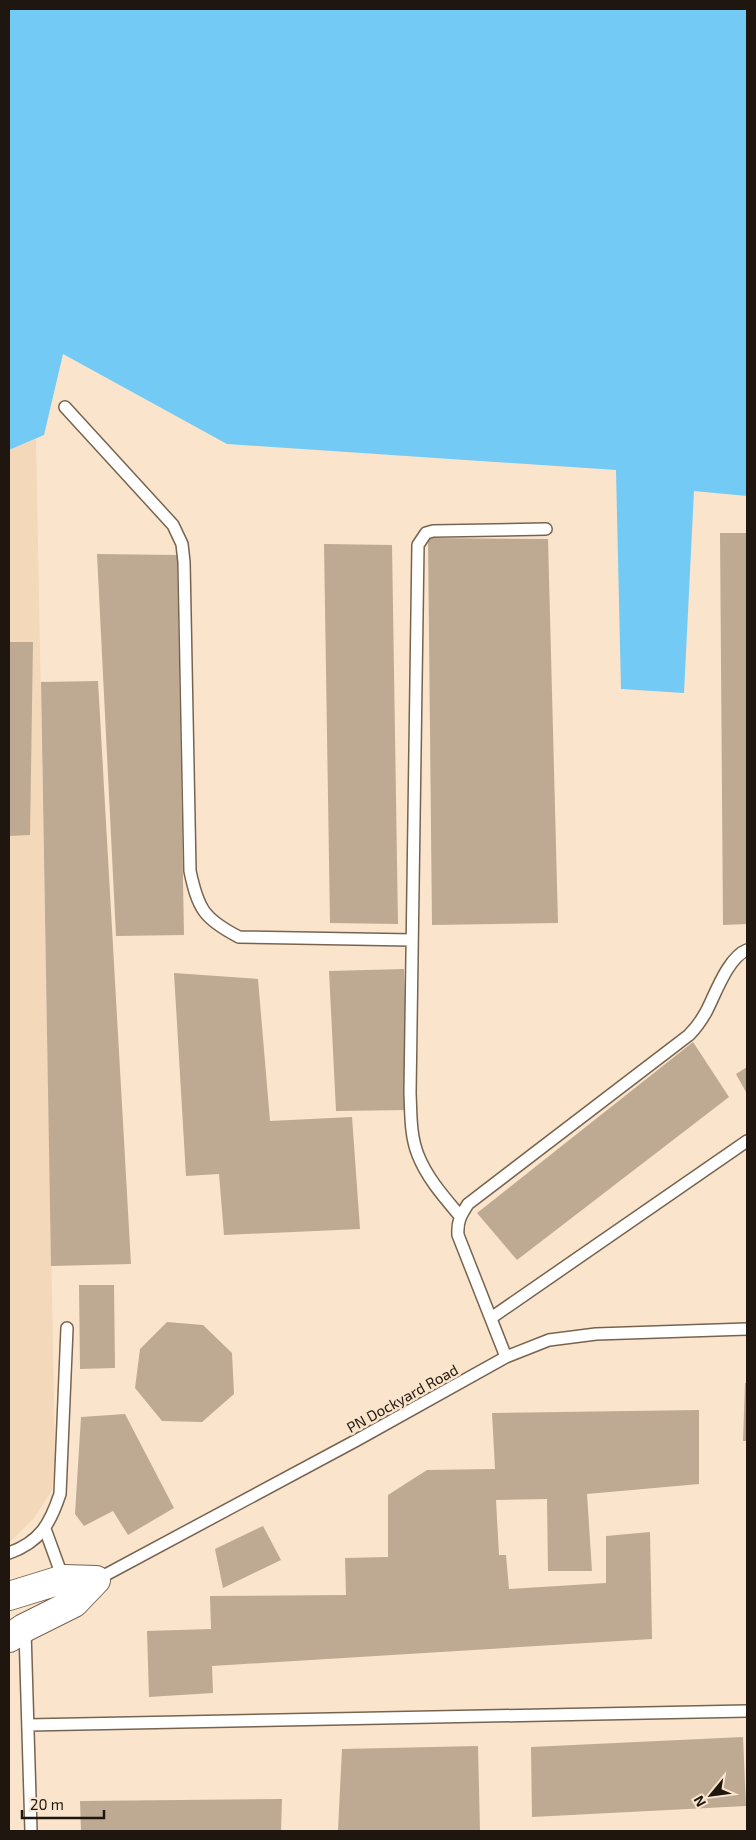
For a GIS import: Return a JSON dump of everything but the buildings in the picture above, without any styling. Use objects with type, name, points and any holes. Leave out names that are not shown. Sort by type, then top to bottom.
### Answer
[{"type":"street","points":[[17,1633],[69,1591],[96,1580]]},
{"type":"street","points":[[9,1596],[69,1591]]},
{"type":"lane","points":[[65,407],[169,520],[182,544],[190,870],[194,893],[203,910],[216,925],[239,937],[412,940]]},
{"type":"lane","points":[[460,1216],[430,1179],[417,1154],[411,1127],[418,545],[426,534],[433,531],[546,529]]},
{"type":"lane","points":[[506,1357],[458,1234],[457,1225],[460,1216],[468,1204],[689,1035],[705,1014],[734,959],[747,950]]},
{"type":"lane","points":[[490,1318],[747,1141]]},
{"type":"lane","points":[[9,1553],[18,1550],[37,1538],[54,1512],[60,1494],[67,1328]]},
{"type":"lane","name":"PN Dockyard Road","points":[[96,1580],[357,1440],[506,1357],[549,1340],[596,1334],[747,1329]]},
{"type":"lane","points":[[44,1529],[69,1591]]},
{"type":"lane","points":[[17,1633],[28,1726],[31,1831]]},
{"type":"lane","points":[[28,1726],[747,1711]]},
{"type":"shaded area","points":[[36,439],[55,1456],[52,1490],[34,1518],[9,1543],[9,450]]},
{"type":"water","points":[[9,9],[747,9],[747,496],[694,491],[684,693],[621,689],[616,470],[227,444],[63,354],[44,435],[9,450]]}]
